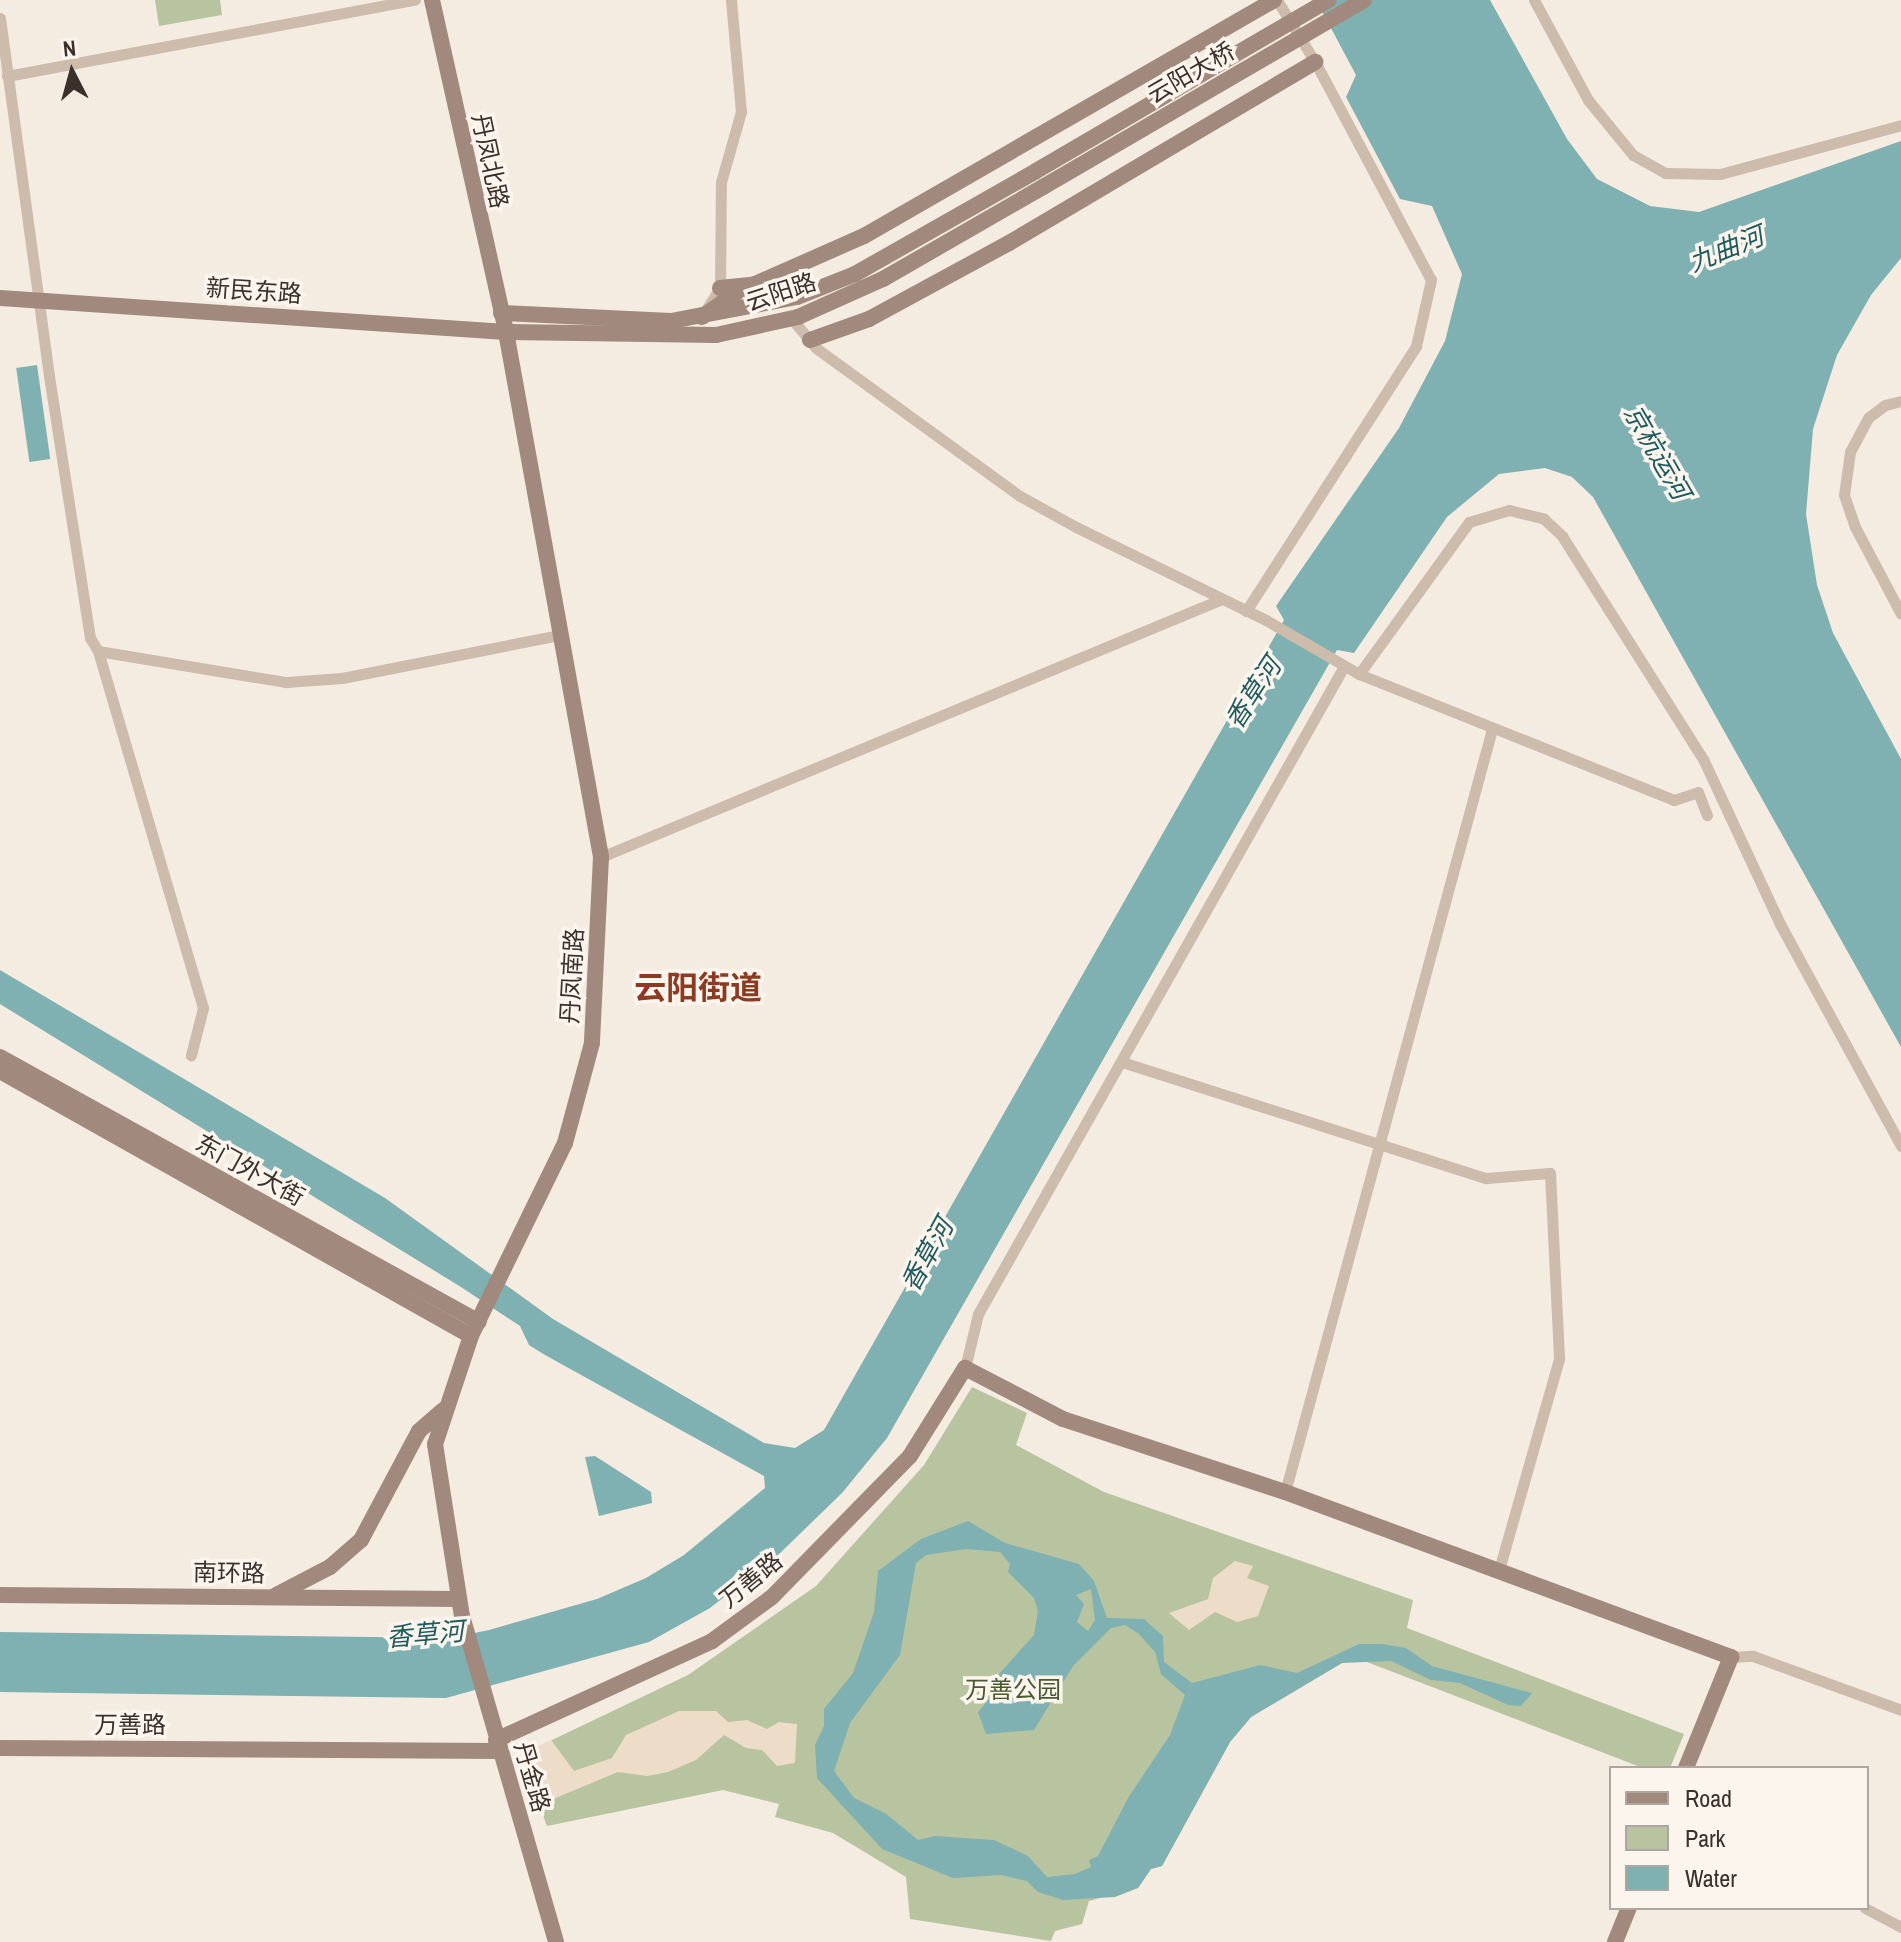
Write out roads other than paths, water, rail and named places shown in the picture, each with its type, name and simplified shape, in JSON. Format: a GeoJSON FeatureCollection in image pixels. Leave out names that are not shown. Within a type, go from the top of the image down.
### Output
{"type":"FeatureCollection","features":[{"type":"Feature","properties":{"kind":"street"},"geometry":{"type":"LineString","coordinates":[[7,76],[415,0]]}},
{"type":"Feature","properties":{"kind":"street","name":"丹凤北路"},"geometry":{"type":"LineString","coordinates":[[432,0],[506,332]]}},
{"type":"Feature","properties":{"kind":"street"},"geometry":{"type":"LineString","coordinates":[[702,317],[720,288],[721,182],[741,112],[731,0]]}},
{"type":"Feature","properties":{"kind":"street"},"geometry":{"type":"LineString","coordinates":[[702,317],[757,284],[864,236],[1275,0],[1315,62],[1431,280],[1428,311],[1416,346],[1246,611]]}},
{"type":"Feature","properties":{"kind":"street","name":"云阳大桥"},"geometry":{"type":"LineString","coordinates":[[1036,171],[1329,0]]}},
{"type":"Feature","properties":{"kind":"street","name":"云阳大桥"},"geometry":{"type":"LineString","coordinates":[[1043,187],[1364,0]]}},
{"type":"Feature","properties":{"kind":"street"},"geometry":{"type":"LineString","coordinates":[[1534,0],[1588,100],[1633,155],[1665,173],[1720,174],[1901,125]]}},
{"type":"Feature","properties":{"kind":"street"},"geometry":{"type":"LineString","coordinates":[[0,18],[90,638],[98,651],[203,1008],[191,1055]]}},
{"type":"Feature","properties":{"kind":"street"},"geometry":{"type":"LineString","coordinates":[[810,340],[869,319],[1009,243],[1315,62]]}},
{"type":"Feature","properties":{"kind":"street","name":"云阳路"},"geometry":{"type":"LineString","coordinates":[[501,313],[671,321],[702,317],[815,290],[855,274],[1036,171]]}},
{"type":"Feature","properties":{"kind":"street","name":"云阳路"},"geometry":{"type":"LineString","coordinates":[[506,332],[716,335],[791,318],[883,279],[1043,187]]}},
{"type":"Feature","properties":{"kind":"street"},"geometry":{"type":"LineString","coordinates":[[720,288],[757,284],[815,290]]}},
{"type":"Feature","properties":{"kind":"street","name":"新民东路"},"geometry":{"type":"LineString","coordinates":[[0,298],[506,332]]}},
{"type":"Feature","properties":{"kind":"street"},"geometry":{"type":"LineString","coordinates":[[791,318],[810,340],[1020,496],[1266,620],[1342,667],[1674,800],[1698,792],[1707,815]]}},
{"type":"Feature","properties":{"kind":"street","name":"丹凤南路"},"geometry":{"type":"LineString","coordinates":[[464,1624],[435,1444],[443,1410],[478,1321],[565,1143],[592,1043],[601,857],[506,332]]}},
{"type":"Feature","properties":{"kind":"street"},"geometry":{"type":"LineString","coordinates":[[1901,401],[1885,405],[1868,418],[1850,452],[1844,495],[1855,527],[1901,614]]}},
{"type":"Feature","properties":{"kind":"street"},"geometry":{"type":"LineString","coordinates":[[1359,674],[1469,522],[1509,510],[1544,519],[1562,536],[1704,761],[1780,924],[1901,1146]]}},
{"type":"Feature","properties":{"kind":"street"},"geometry":{"type":"LineString","coordinates":[[601,857],[1222,599]]}},
{"type":"Feature","properties":{"kind":"street"},"geometry":{"type":"LineString","coordinates":[[98,651],[286,682],[342,678],[560,635]]}},
{"type":"Feature","properties":{"kind":"street"},"geometry":{"type":"LineString","coordinates":[[1342,667],[978,1314],[965,1368],[1063,1419],[1285,1492],[1731,1657],[1753,1656],[1901,1710]]}},
{"type":"Feature","properties":{"kind":"street"},"geometry":{"type":"LineString","coordinates":[[1285,1492],[1382,1145],[1492,729]]}},
{"type":"Feature","properties":{"kind":"street","name":"东门外大街"},"geometry":{"type":"LineString","coordinates":[[0,1057],[478,1321]]}},
{"type":"Feature","properties":{"kind":"street"},"geometry":{"type":"LineString","coordinates":[[1122,1062],[1486,1178],[1550,1173],[1559,1359],[1499,1569]]}},
{"type":"Feature","properties":{"kind":"street","name":"东门外大街"},"geometry":{"type":"LineString","coordinates":[[0,1071],[478,1321]]}},
{"type":"Feature","properties":{"kind":"street","name":"万善路"},"geometry":{"type":"LineString","coordinates":[[0,1748],[498,1745],[712,1641],[772,1597],[902,1466],[965,1368]]}},
{"type":"Feature","properties":{"kind":"street"},"geometry":{"type":"LineString","coordinates":[[272,1597],[330,1567],[361,1540],[419,1431],[443,1410]]}},
{"type":"Feature","properties":{"kind":"street","name":"南环路"},"geometry":{"type":"LineString","coordinates":[[0,1595],[458,1599]]}},
{"type":"Feature","properties":{"kind":"street","name":"丹金路"},"geometry":{"type":"LineString","coordinates":[[464,1624],[556,1942]]}},
{"type":"Feature","properties":{"kind":"street"},"geometry":{"type":"LineString","coordinates":[[1687,1766],[1731,1657]]}},
{"type":"Feature","properties":{"kind":"street"},"geometry":{"type":"LineString","coordinates":[[1615,1942],[1628,1910]]}},
{"type":"Feature","properties":{"kind":"street"},"geometry":{"type":"LineString","coordinates":[[1869,1910],[1901,1927]]}},
{"type":"Feature","properties":{"kind":"water"},"geometry":{"type":"Polygon","coordinates":[[[1316,0],[1490,0],[1567,139],[1597,179],[1650,206],[1699,212],[1901,141],[1901,258],[1871,295],[1837,355],[1813,429],[1806,514],[1817,585],[1833,633],[1901,759],[1901,1047],[1593,497],[1572,477],[1545,468],[1499,474],[1447,517],[1354,653],[1337,650],[887,1438],[842,1493],[777,1556],[710,1608],[649,1642],[446,1698],[0,1692],[0,1632],[450,1638],[489,1630],[597,1599],[646,1578],[684,1555],[765,1488],[764,1476],[545,1355],[529,1345],[520,1326],[461,1287],[0,1004],[0,970],[385,1198],[553,1319],[764,1443],[795,1448],[824,1430],[1284,620],[1276,606],[1399,428],[1445,341],[1462,274],[1432,206],[1400,199],[1346,97],[1356,75],[1316,0]]]}},
{"type":"Feature","properties":{"kind":"water"},"geometry":{"type":"Polygon","coordinates":[[[37,365],[50,459],[29,462],[16,368],[37,365]]]}},
{"type":"Feature","properties":{"kind":"water"},"geometry":{"type":"Polygon","coordinates":[[[595,1456],[651,1492],[652,1503],[599,1516],[585,1457],[595,1456]]]}},
{"type":"Feature","properties":{"kind":"water"},"geometry":{"type":"Polygon","coordinates":[[[968,1521],[1005,1543],[1079,1564],[1094,1581],[1107,1618],[1144,1619],[1163,1636],[1164,1662],[1192,1683],[1260,1665],[1297,1673],[1359,1644],[1382,1644],[1406,1648],[1432,1666],[1532,1693],[1521,1706],[1508,1705],[1460,1683],[1431,1680],[1391,1661],[1342,1663],[1251,1717],[1230,1742],[1162,1866],[1151,1869],[1138,1888],[1115,1897],[1063,1900],[1038,1892],[1027,1881],[1001,1875],[953,1878],[882,1849],[817,1778],[815,1745],[824,1726],[824,1709],[853,1673],[874,1612],[878,1571],[921,1539],[968,1521]],[[966,1549],[926,1555],[916,1563],[900,1655],[850,1723],[834,1771],[854,1798],[885,1813],[918,1840],[935,1836],[994,1840],[1028,1856],[1047,1877],[1075,1874],[1091,1867],[1089,1860],[1098,1856],[1128,1798],[1170,1735],[1185,1695],[1161,1674],[1155,1652],[1139,1634],[1125,1625],[1111,1628],[1073,1666],[1034,1730],[986,1734],[978,1712],[990,1698],[990,1684],[1034,1635],[1038,1611],[1034,1598],[1008,1572],[1010,1564],[1000,1552],[966,1549]],[[1091,1589],[1076,1595],[1084,1604],[1077,1622],[1088,1631],[1095,1620],[1091,1589]]]}},
{"type":"Feature","properties":{"kind":"district","name":"云阳街道"},"geometry":{"type":"Point","coordinates":[698,988]}},
{"type":"Feature","properties":{"kind":"water label","name":"九曲河"},"geometry":{"type":"Point","coordinates":[1726,249]}},
{"type":"Feature","properties":{"kind":"water label","name":"京杭运河"},"geometry":{"type":"Point","coordinates":[1657,452]}},
{"type":"Feature","properties":{"kind":"water label","name":"香草河"},"geometry":{"type":"Point","coordinates":[1253,693]}},
{"type":"Feature","properties":{"kind":"water label","name":"香草河"},"geometry":{"type":"Point","coordinates":[927,1255]}},
{"type":"Feature","properties":{"kind":"water label","name":"香草河"},"geometry":{"type":"Point","coordinates":[425,1634]}},
{"type":"Feature","properties":{"kind":"park label","name":"万善公园"},"geometry":{"type":"Point","coordinates":[1013,1690]}}]}
